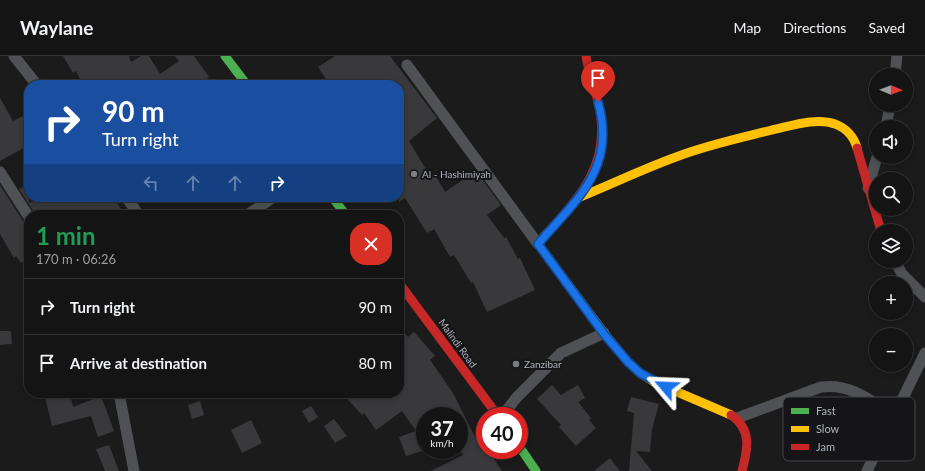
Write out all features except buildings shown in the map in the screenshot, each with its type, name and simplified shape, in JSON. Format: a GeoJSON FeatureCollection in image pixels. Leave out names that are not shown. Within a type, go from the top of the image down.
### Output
{"type":"FeatureCollection","features":[{"type":"Feature","properties":{"kind":"main road"},"geometry":{"type":"LineString","coordinates":[[225,56],[243,80]]}},
{"type":"Feature","properties":{"kind":"main road"},"geometry":{"type":"LineString","coordinates":[[586,56],[588,73],[604,131],[600,160],[580,197],[538,244],[604,334],[628,362],[640,373],[654,382],[737,418],[744,425],[748,436],[748,447],[742,471]]}},
{"type":"Feature","properties":{"kind":"main road"},"geometry":{"type":"LineString","coordinates":[[580,197],[676,156],[718,143],[798,124],[822,122],[835,124],[847,131],[855,142],[879,224]]}},
{"type":"Feature","properties":{"kind":"main road"},"geometry":{"type":"LineString","coordinates":[[336,202],[342,210]]}},
{"type":"Feature","properties":{"kind":"main road","name":"Malindi Road"},"geometry":{"type":"LineString","coordinates":[[404,290],[491,407]]}},
{"type":"Feature","properties":{"kind":"main road"},"geometry":{"type":"LineString","coordinates":[[528,459],[536,471]]}},
{"type":"Feature","properties":{"kind":"street"},"geometry":{"type":"LineString","coordinates":[[14,56],[33,80]]}},
{"type":"Feature","properties":{"kind":"street"},"geometry":{"type":"LineString","coordinates":[[896,68],[897,56]]}},
{"type":"Feature","properties":{"kind":"street"},"geometry":{"type":"LineString","coordinates":[[407,65],[538,244]]}},
{"type":"Feature","properties":{"kind":"street"},"geometry":{"type":"LineString","coordinates":[[868,188],[875,164]]}},
{"type":"Feature","properties":{"kind":"street"},"geometry":{"type":"LineString","coordinates":[[0,172],[24,210]]}},
{"type":"Feature","properties":{"kind":"street"},"geometry":{"type":"LineString","coordinates":[[254,210],[266,202]]}},
{"type":"Feature","properties":{"kind":"street"},"geometry":{"type":"LineString","coordinates":[[899,268],[902,274],[925,297]]}},
{"type":"Feature","properties":{"kind":"street"},"geometry":{"type":"LineString","coordinates":[[509,407],[517,397],[561,353],[604,334]]}},
{"type":"Feature","properties":{"kind":"street"},"geometry":{"type":"LineString","coordinates":[[902,397],[925,353]]}},
{"type":"Feature","properties":{"kind":"street"},"geometry":{"type":"LineString","coordinates":[[795,397],[832,385],[860,393],[866,397]]}},
{"type":"Feature","properties":{"kind":"street"},"geometry":{"type":"LineString","coordinates":[[120,398],[134,471]]}},
{"type":"Feature","properties":{"kind":"street"},"geometry":{"type":"LineString","coordinates":[[737,418],[783,401]]}},
{"type":"Feature","properties":{"kind":"street"},"geometry":{"type":"LineString","coordinates":[[867,471],[872,461]]}},
{"type":"Feature","properties":{"kind":"traffic: fast"},"geometry":{"type":"LineString","coordinates":[[225,56],[243,80]]}},
{"type":"Feature","properties":{"kind":"traffic: fast"},"geometry":{"type":"LineString","coordinates":[[336,202],[342,210]]}},
{"type":"Feature","properties":{"kind":"traffic: fast"},"geometry":{"type":"LineString","coordinates":[[528,459],[536,471]]}},
{"type":"Feature","properties":{"kind":"traffic: slow"},"geometry":{"type":"LineString","coordinates":[[580,197],[652,166],[700,149],[804,123],[820,121],[835,124],[849,133],[857,148]]}},
{"type":"Feature","properties":{"kind":"traffic: slow"},"geometry":{"type":"LineString","coordinates":[[548,232],[538,244],[604,333],[628,362],[640,373],[654,382],[731,415]]}},
{"type":"Feature","properties":{"kind":"traffic: jam"},"geometry":{"type":"LineString","coordinates":[[548,232],[571,206],[590,178],[596,164],[600,148],[602,131],[600,112],[586,56]]}},
{"type":"Feature","properties":{"kind":"traffic: jam"},"geometry":{"type":"LineString","coordinates":[[857,148],[879,224]]}},
{"type":"Feature","properties":{"kind":"traffic: jam"},"geometry":{"type":"LineString","coordinates":[[404,290],[491,407]]}},
{"type":"Feature","properties":{"kind":"traffic: jam"},"geometry":{"type":"LineString","coordinates":[[731,415],[742,427],[747,440],[746,455],[742,471]]}},
{"type":"Feature","properties":{"kind":"place","name":"Al - Hashimiyah"},"geometry":{"type":"Point","coordinates":[414,174]}},
{"type":"Feature","properties":{"kind":"place","name":"Zanzibar"},"geometry":{"type":"Point","coordinates":[516,364]}},
{"type":"Feature","properties":{"kind":"route"},"geometry":{"type":"LineString","coordinates":[[598,102],[604,131],[600,160],[580,197],[538,244],[604,334],[628,362],[640,373],[654,382],[666,387]]}}]}
